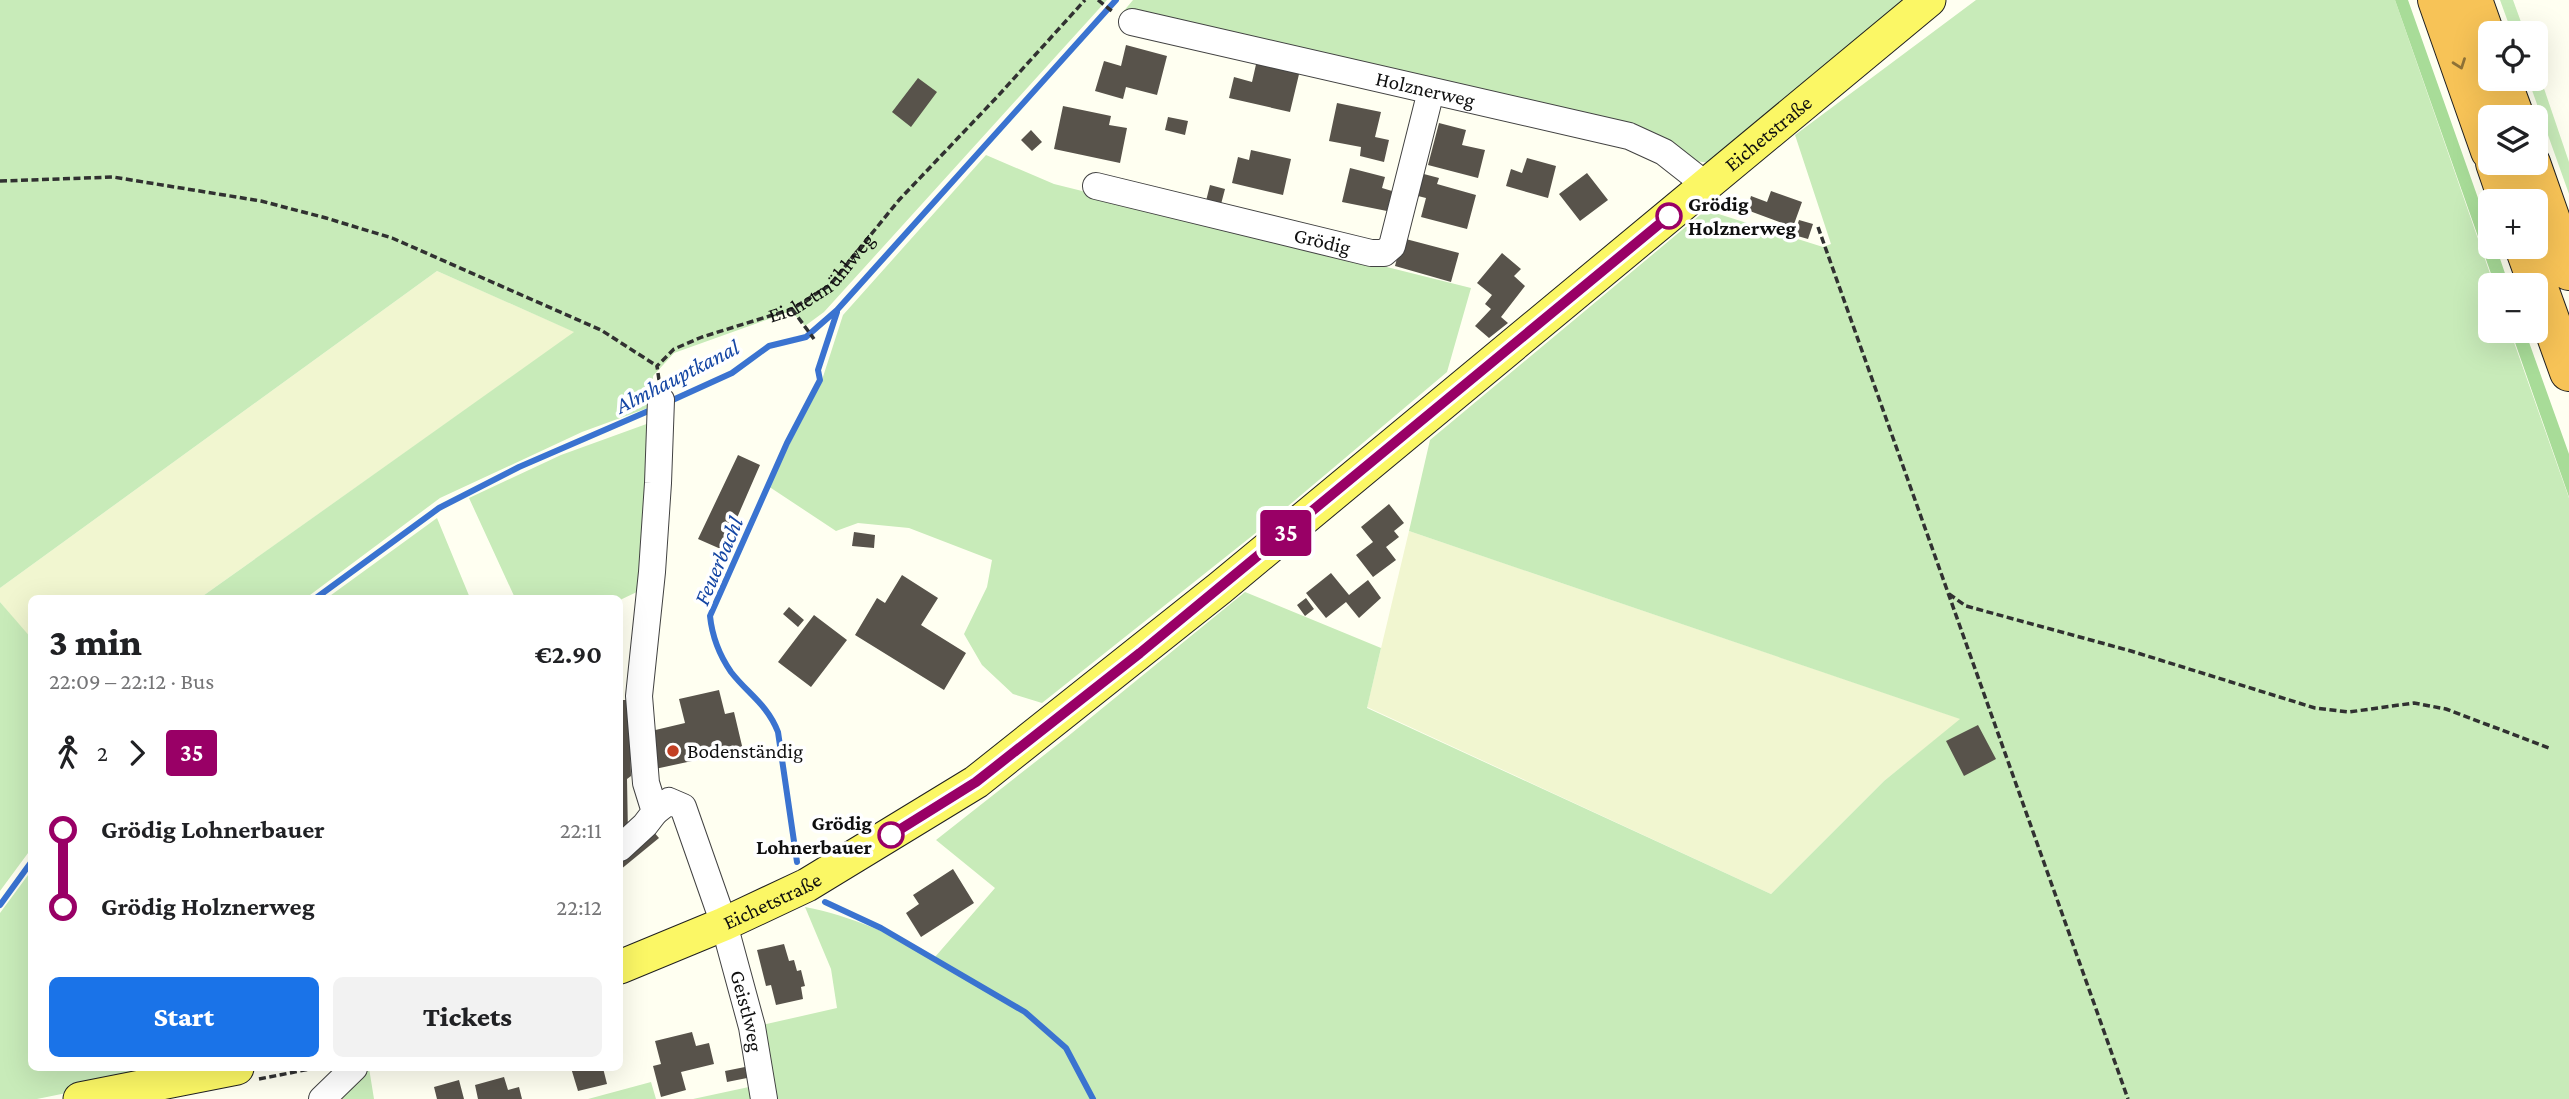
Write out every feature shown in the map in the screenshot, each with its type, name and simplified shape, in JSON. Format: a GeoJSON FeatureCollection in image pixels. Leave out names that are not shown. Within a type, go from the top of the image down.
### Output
{"type":"FeatureCollection","features":[{"type":"Feature","properties":{"kind":"highway"},"geometry":{"type":"LineString","coordinates":[[2437,0],[2478,116]]}},
{"type":"Feature","properties":{"kind":"highway"},"geometry":{"type":"LineString","coordinates":[[2473,0],[2480,21]]}},
{"type":"Feature","properties":{"kind":"highway"},"geometry":{"type":"LineString","coordinates":[[2535,175],[2569,271]]}},
{"type":"Feature","properties":{"kind":"highway"},"geometry":{"type":"LineString","coordinates":[[2528,259],[2569,372]]}},
{"type":"Feature","properties":{"kind":"main road","name":"Eichetstraße"},"geometry":{"type":"LineString","coordinates":[[623,966],[724,924],[807,885],[976,782],[1140,653],[1929,0]]}},
{"type":"Feature","properties":{"kind":"main road"},"geometry":{"type":"LineString","coordinates":[[80,1099],[222,1071]]}},
{"type":"Feature","properties":{"kind":"street","name":"Holznerweg"},"geometry":{"type":"LineString","coordinates":[[1132,22],[1629,136],[1664,152],[1706,185]]}},
{"type":"Feature","properties":{"kind":"street","name":"Grödig"},"geometry":{"type":"LineString","coordinates":[[1096,186],[1371,253],[1384,253],[1392,246],[1431,91]]}},
{"type":"Feature","properties":{"kind":"street"},"geometry":{"type":"LineString","coordinates":[[655,812],[646,783],[639,696],[653,559],[661,408]]}},
{"type":"Feature","properties":{"kind":"street"},"geometry":{"type":"LineString","coordinates":[[623,845],[669,801],[683,807],[724,924]]}},
{"type":"Feature","properties":{"kind":"street","name":"Geistlweg"},"geometry":{"type":"LineString","coordinates":[[724,924],[752,1027],[764,1099]]}},
{"type":"Feature","properties":{"kind":"street"},"geometry":{"type":"LineString","coordinates":[[322,1099],[351,1071]]}},
{"type":"Feature","properties":{"kind":"path","name":"Eichetmühlweg"},"geometry":{"type":"LineString","coordinates":[[657,366],[674,349],[702,337],[792,309],[830,285],[899,200],[1085,0]]}},
{"type":"Feature","properties":{"kind":"path"},"geometry":{"type":"LineString","coordinates":[[0,181],[113,177],[261,201],[392,238],[601,330],[657,366],[661,408]]}},
{"type":"Feature","properties":{"kind":"path"},"geometry":{"type":"LineString","coordinates":[[1818,227],[2129,1099]]}},
{"type":"Feature","properties":{"kind":"path"},"geometry":{"type":"LineString","coordinates":[[792,309],[814,339]]}},
{"type":"Feature","properties":{"kind":"path"},"geometry":{"type":"LineString","coordinates":[[1947,593],[1966,606],[2131,651],[2315,708],[2349,712],[2413,704],[2446,709],[2549,748]]}},
{"type":"Feature","properties":{"kind":"green space"},"geometry":{"type":"Polygon","coordinates":[[[0,0],[1107,0],[824,312],[805,326],[791,311],[674,353],[653,376],[653,406],[582,432],[440,498],[310,595],[204,595],[574,332],[437,271],[0,588],[0,0]]]}},
{"type":"Feature","properties":{"kind":"green space"},"geometry":{"type":"Polygon","coordinates":[[[1133,0],[1910,0],[1711,163],[1687,160],[1648,137],[1123,12],[1133,0]]]}},
{"type":"Feature","properties":{"kind":"green space"},"geometry":{"type":"Polygon","coordinates":[[[1976,0],[2395,0],[2478,239],[2478,259],[2485,259],[2490,273],[2478,273],[2478,343],[2514,343],[2569,498],[2569,1099],[693,1099],[767,1083],[758,1026],[837,1008],[831,969],[805,907],[872,927],[935,957],[995,888],[936,840],[1245,592],[1381,648],[1367,708],[1771,894],[1884,781],[1960,719],[1409,531],[1430,440],[1706,210],[1823,247],[1831,244],[1795,135],[1976,0]]]}},
{"type":"Feature","properties":{"kind":"green space"},"geometry":{"type":"Polygon","coordinates":[[[2395,0],[2408,0],[2478,198],[2478,237],[2395,0]]]}},
{"type":"Feature","properties":{"kind":"green space"},"geometry":{"type":"Polygon","coordinates":[[[2500,0],[2513,0],[2521,21],[2508,21],[2500,0]]]}},
{"type":"Feature","properties":{"kind":"green space"},"geometry":{"type":"Polygon","coordinates":[[[2532,91],[2545,91],[2569,162],[2569,194],[2548,135],[2548,105],[2537,105],[2532,91]]]}},
{"type":"Feature","properties":{"kind":"green space"},"geometry":{"type":"Polygon","coordinates":[[[986,155],[1054,184],[1471,288],[1447,372],[1262,528],[1042,703],[1013,694],[982,665],[964,634],[987,587],[992,560],[909,528],[858,523],[836,531],[768,486],[821,383],[843,315],[986,155]]]}},
{"type":"Feature","properties":{"kind":"green space"},"geometry":{"type":"Polygon","coordinates":[[[2486,259],[2500,259],[2505,273],[2491,273],[2486,259]]]}},
{"type":"Feature","properties":{"kind":"green space"},"geometry":{"type":"Polygon","coordinates":[[[437,271],[575,332],[204,595],[28,595],[28,635],[0,602],[0,588],[437,271]]]}},
{"type":"Feature","properties":{"kind":"green space"},"geometry":{"type":"Polygon","coordinates":[[[2515,343],[2529,343],[2569,454],[2569,497],[2515,343]]]}},
{"type":"Feature","properties":{"kind":"green space"},"geometry":{"type":"Polygon","coordinates":[[[652,422],[641,590],[623,599],[623,595],[514,595],[469,498],[561,455],[652,422]]]}},
{"type":"Feature","properties":{"kind":"green space"},"geometry":{"type":"Polygon","coordinates":[[[437,518],[469,595],[331,595],[437,518]]]}},
{"type":"Feature","properties":{"kind":"green space"},"geometry":{"type":"Polygon","coordinates":[[[1409,531],[1961,719],[1884,781],[1771,894],[1367,707],[1409,531]]]}},
{"type":"Feature","properties":{"kind":"green space"},"geometry":{"type":"Polygon","coordinates":[[[0,602],[28,634],[28,853],[0,891],[0,602]]]}},
{"type":"Feature","properties":{"kind":"green space"},"geometry":{"type":"Polygon","coordinates":[[[28,875],[28,1071],[174,1071],[37,1099],[0,1099],[0,913],[28,875]]]}},
{"type":"Feature","properties":{"kind":"green space"},"geometry":{"type":"Polygon","coordinates":[[[362,1071],[369,1071],[374,1099],[332,1099],[362,1071]]]}},
{"type":"Feature","properties":{"kind":"green space"},"geometry":{"type":"Polygon","coordinates":[[[651,1082],[656,1099],[588,1099],[651,1082]]]}},
{"type":"Feature","properties":{"kind":"building"},"geometry":{"type":"Polygon","coordinates":[[[1126,45],[1167,56],[1157,95],[1126,87],[1123,99],[1095,91],[1104,61],[1121,66],[1126,45]]]}},
{"type":"Feature","properties":{"kind":"building"},"geometry":{"type":"Polygon","coordinates":[[[1257,60],[1300,70],[1290,112],[1229,98],[1234,77],[1252,82],[1257,60]]]}},
{"type":"Feature","properties":{"kind":"building"},"geometry":{"type":"Polygon","coordinates":[[[918,78],[937,92],[911,127],[892,112],[918,78]]]}},
{"type":"Feature","properties":{"kind":"building"},"geometry":{"type":"Polygon","coordinates":[[[1337,103],[1381,112],[1375,137],[1389,140],[1384,162],[1360,156],[1361,147],[1329,141],[1337,103]]]}},
{"type":"Feature","properties":{"kind":"building"},"geometry":{"type":"Polygon","coordinates":[[[1063,106],[1111,116],[1109,125],[1127,128],[1120,163],[1054,149],[1063,106]]]}},
{"type":"Feature","properties":{"kind":"building"},"geometry":{"type":"Polygon","coordinates":[[[1168,117],[1188,121],[1185,135],[1165,130],[1168,117]]]}},
{"type":"Feature","properties":{"kind":"building"},"geometry":{"type":"Polygon","coordinates":[[[1439,123],[1466,130],[1462,145],[1485,150],[1478,178],[1428,165],[1439,123]]]}},
{"type":"Feature","properties":{"kind":"building"},"geometry":{"type":"Polygon","coordinates":[[[1031,130],[1042,142],[1032,151],[1021,140],[1031,130]]]}},
{"type":"Feature","properties":{"kind":"building"},"geometry":{"type":"Polygon","coordinates":[[[1251,150],[1291,159],[1283,195],[1232,183],[1238,157],[1249,160],[1251,150]]]}},
{"type":"Feature","properties":{"kind":"building"},"geometry":{"type":"Polygon","coordinates":[[[1527,158],[1556,166],[1548,198],[1506,186],[1511,169],[1522,173],[1527,158]]]}},
{"type":"Feature","properties":{"kind":"building"},"geometry":{"type":"Polygon","coordinates":[[[1350,168],[1385,177],[1382,188],[1392,191],[1387,211],[1342,202],[1350,168]]]}},
{"type":"Feature","properties":{"kind":"building"},"geometry":{"type":"Polygon","coordinates":[[[1420,173],[1439,178],[1437,184],[1476,195],[1467,229],[1421,217],[1426,198],[1414,195],[1420,173]]]}},
{"type":"Feature","properties":{"kind":"building"},"geometry":{"type":"Polygon","coordinates":[[[1587,173],[1608,200],[1580,221],[1559,194],[1587,173]]]}},
{"type":"Feature","properties":{"kind":"building"},"geometry":{"type":"Polygon","coordinates":[[[1210,185],[1225,189],[1220,208],[1205,205],[1210,185]]]}},
{"type":"Feature","properties":{"kind":"building"},"geometry":{"type":"Polygon","coordinates":[[[1771,191],[1802,202],[1793,227],[1747,210],[1751,196],[1767,202],[1771,191]]]}},
{"type":"Feature","properties":{"kind":"building"},"geometry":{"type":"Polygon","coordinates":[[[1799,220],[1813,224],[1808,239],[1794,235],[1799,220]]]}},
{"type":"Feature","properties":{"kind":"building"},"geometry":{"type":"Polygon","coordinates":[[[1402,238],[1459,253],[1451,282],[1395,266],[1402,238]]]}},
{"type":"Feature","properties":{"kind":"building"},"geometry":{"type":"Polygon","coordinates":[[[1502,253],[1521,269],[1514,276],[1525,286],[1501,317],[1508,323],[1489,338],[1475,326],[1491,309],[1485,304],[1492,295],[1477,283],[1502,253]]]}},
{"type":"Feature","properties":{"kind":"building"},"geometry":{"type":"Polygon","coordinates":[[[738,455],[760,465],[723,550],[698,539],[738,455]]]}},
{"type":"Feature","properties":{"kind":"building"},"geometry":{"type":"Polygon","coordinates":[[[1389,504],[1404,523],[1394,531],[1399,537],[1386,547],[1396,560],[1373,577],[1356,555],[1373,542],[1361,527],[1389,504]]]}},
{"type":"Feature","properties":{"kind":"building"},"geometry":{"type":"Polygon","coordinates":[[[854,532],[875,535],[874,548],[852,546],[854,532]]]}},
{"type":"Feature","properties":{"kind":"building"},"geometry":{"type":"Polygon","coordinates":[[[1331,573],[1349,595],[1368,580],[1381,598],[1359,618],[1346,602],[1326,618],[1306,593],[1331,573]]]}},
{"type":"Feature","properties":{"kind":"building"},"geometry":{"type":"Polygon","coordinates":[[[902,575],[938,598],[921,625],[966,653],[944,690],[855,635],[877,598],[885,603],[902,575]]]}},
{"type":"Feature","properties":{"kind":"building"},"geometry":{"type":"Polygon","coordinates":[[[1306,598],[1314,609],[1305,616],[1297,605],[1306,598]]]}},
{"type":"Feature","properties":{"kind":"building"},"geometry":{"type":"Polygon","coordinates":[[[789,607],[804,620],[798,627],[783,614],[789,607]]]}},
{"type":"Feature","properties":{"kind":"building"},"geometry":{"type":"Polygon","coordinates":[[[814,615],[847,640],[811,687],[778,662],[814,615]]]}},
{"type":"Feature","properties":{"kind":"building"},"geometry":{"type":"Polygon","coordinates":[[[719,690],[725,714],[734,712],[743,750],[655,769],[647,732],[685,723],[679,699],[719,690]]]}},
{"type":"Feature","properties":{"kind":"building"},"geometry":{"type":"Polygon","coordinates":[[[623,700],[629,700],[631,776],[627,779],[628,835],[623,835],[623,700]]]}},
{"type":"Feature","properties":{"kind":"building"},"geometry":{"type":"Polygon","coordinates":[[[1978,725],[1996,759],[1964,776],[1946,741],[1978,725]]]}},
{"type":"Feature","properties":{"kind":"building"},"geometry":{"type":"Polygon","coordinates":[[[652,830],[659,838],[623,868],[623,854],[652,830]]]}},
{"type":"Feature","properties":{"kind":"building"},"geometry":{"type":"Polygon","coordinates":[[[953,869],[974,903],[921,937],[906,913],[919,904],[913,895],[953,869]]]}},
{"type":"Feature","properties":{"kind":"building"},"geometry":{"type":"Polygon","coordinates":[[[784,944],[789,961],[794,960],[797,971],[801,970],[805,986],[801,987],[803,999],[776,1005],[771,985],[766,986],[757,950],[784,944]]]}},
{"type":"Feature","properties":{"kind":"building"},"geometry":{"type":"Polygon","coordinates":[[[692,1032],[696,1046],[709,1043],[714,1064],[681,1072],[686,1090],[661,1097],[653,1066],[661,1064],[655,1041],[692,1032]]]}},
{"type":"Feature","properties":{"kind":"building"},"geometry":{"type":"Polygon","coordinates":[[[745,1067],[747,1078],[727,1082],[725,1071],[745,1067]]]}},
{"type":"Feature","properties":{"kind":"building"},"geometry":{"type":"Polygon","coordinates":[[[572,1071],[604,1071],[607,1084],[578,1091],[572,1071]]]}},
{"type":"Feature","properties":{"kind":"building"},"geometry":{"type":"Polygon","coordinates":[[[504,1077],[508,1090],[519,1087],[522,1099],[478,1099],[475,1085],[504,1077]]]}},
{"type":"Feature","properties":{"kind":"building"},"geometry":{"type":"Polygon","coordinates":[[[459,1080],[464,1099],[437,1099],[434,1087],[459,1080]]]}},
{"type":"Feature","properties":{"kind":"waterway","name":"Almhauptkanal"},"geometry":{"type":"LineString","coordinates":[[666,403],[732,373],[769,346],[806,337],[837,310],[1116,0]]}},
{"type":"Feature","properties":{"kind":"waterway","name":"Feuerbachl"},"geometry":{"type":"LineString","coordinates":[[797,862],[778,732],[763,707],[727,666],[715,638],[710,616],[787,443],[820,380],[818,370],[837,312]]}},
{"type":"Feature","properties":{"kind":"waterway","name":"Almhauptkanal"},"geometry":{"type":"LineString","coordinates":[[320,595],[439,508],[519,467],[653,409]]}},
{"type":"Feature","properties":{"kind":"waterway","name":"Almhauptkanal"},"geometry":{"type":"LineString","coordinates":[[0,905],[28,866]]}},
{"type":"Feature","properties":{"kind":"waterway","name":"Feuerbachl"},"geometry":{"type":"LineString","coordinates":[[825,902],[881,928],[1025,1012],[1066,1048],[1093,1099]]}},
{"type":"Feature","properties":{"kind":"bus line","name":"35"},"geometry":{"type":"LineString","coordinates":[[891,835],[976,782],[1140,653],[1669,216]]}},
{"type":"Feature","properties":{"kind":"place","name":"Grödig Holznerweg"},"geometry":{"type":"Point","coordinates":[1669,216]}},
{"type":"Feature","properties":{"kind":"place","name":"Bodenständig"},"geometry":{"type":"Point","coordinates":[673,751]}},
{"type":"Feature","properties":{"kind":"place","name":"Grödig Lohnerbauer"},"geometry":{"type":"Point","coordinates":[891,835]}}]}
